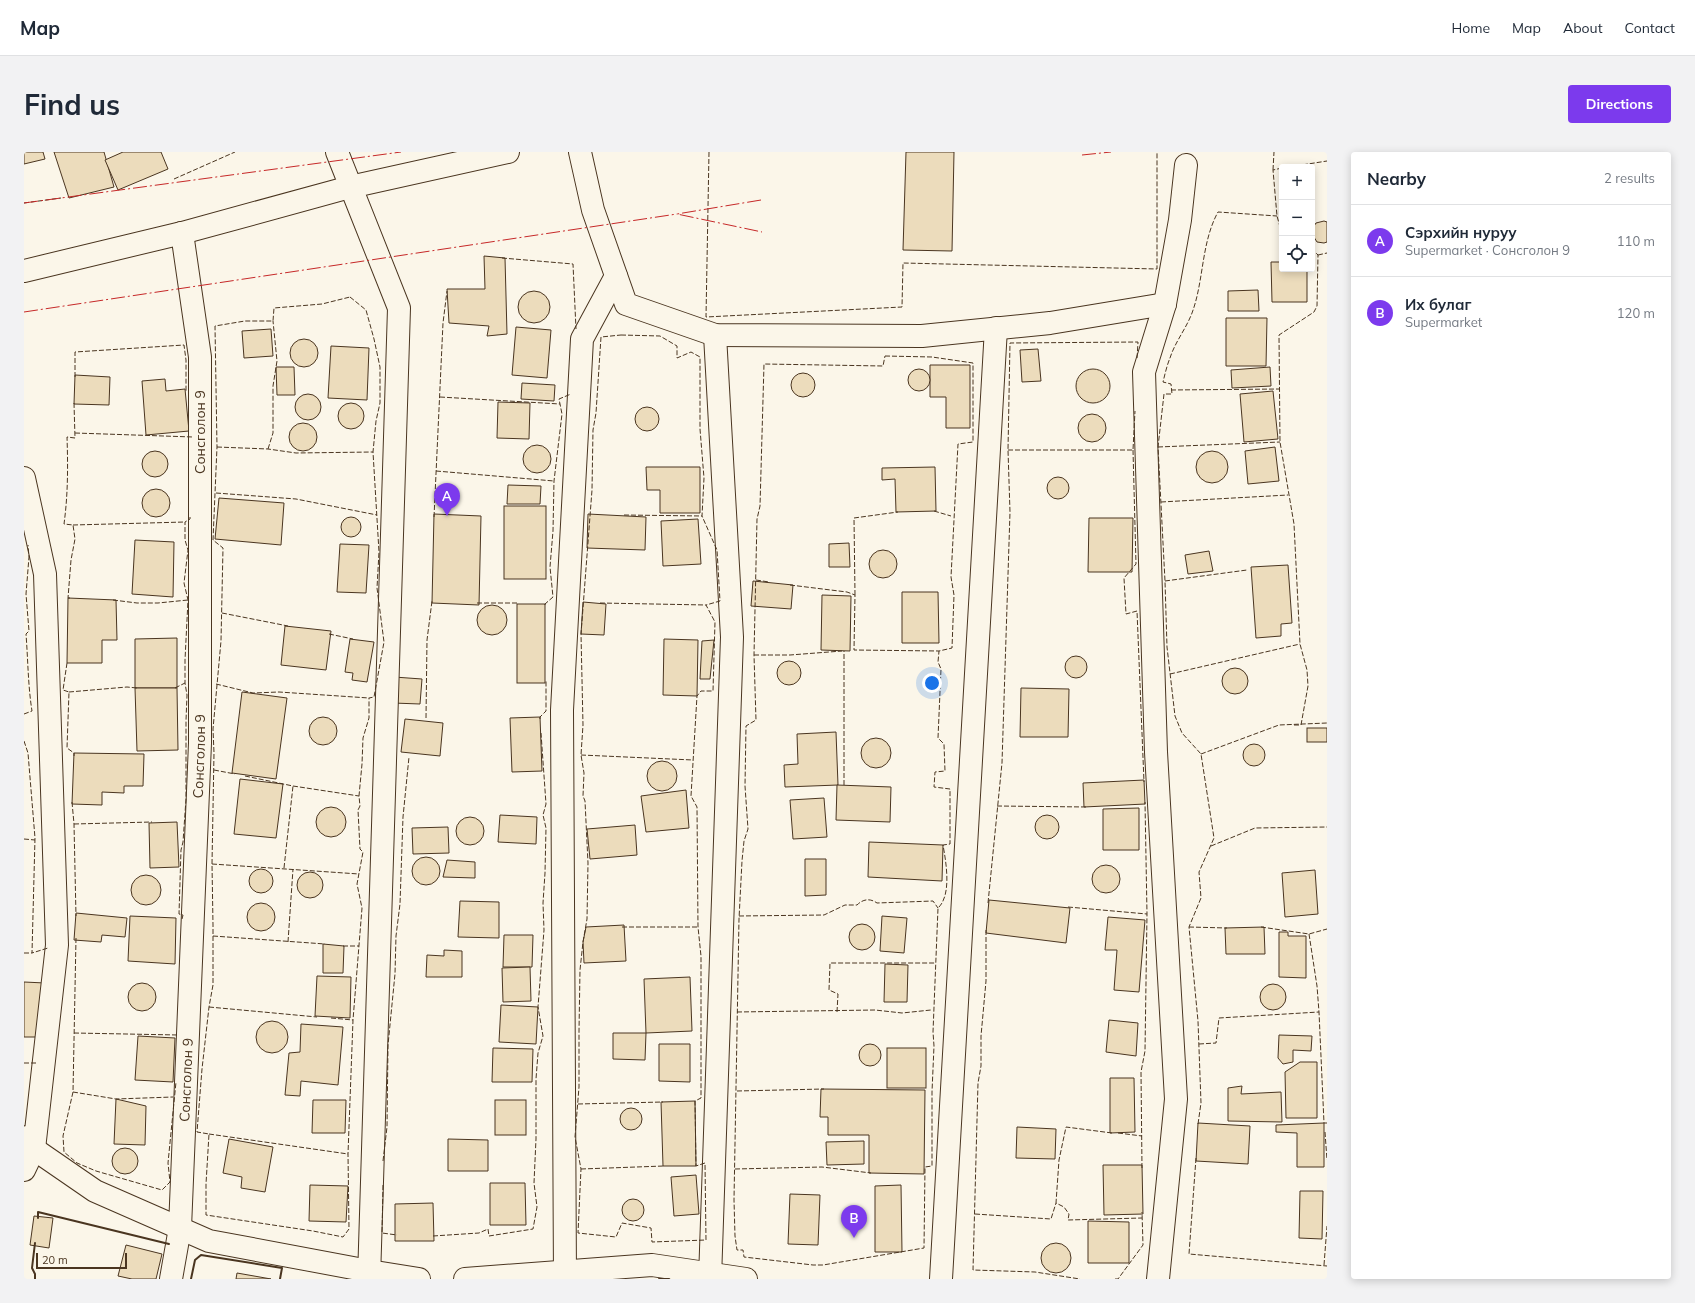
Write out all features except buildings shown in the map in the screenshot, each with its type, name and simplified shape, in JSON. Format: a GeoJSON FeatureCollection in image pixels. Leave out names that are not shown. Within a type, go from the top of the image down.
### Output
{"type":"FeatureCollection","features":[{"type":"Feature","properties":{"kind":"street"},"geometry":{"type":"LineString","coordinates":[[337,152],[399,308],[369,1275]]}},
{"type":"Feature","properties":{"kind":"street"},"geometry":{"type":"LineString","coordinates":[[24,271],[182,233],[350,187],[508,152]]}},
{"type":"Feature","properties":{"kind":"street"},"geometry":{"type":"LineString","coordinates":[[580,152],[593,210],[626,304],[715,335],[922,336],[1050,323],[1165,304]]}},
{"type":"Feature","properties":{"kind":"street"},"geometry":{"type":"LineString","coordinates":[[1158,1279],[1176,1099],[1156,752],[1144,372],[1165,304],[1180,220],[1186,164]]}},
{"type":"Feature","properties":{"kind":"street","name":"Сонсголон 9"},"geometry":{"type":"LineString","coordinates":[[171,1279],[180,1228],[200,743],[200,357],[182,233]]}},
{"type":"Feature","properties":{"kind":"street"},"geometry":{"type":"LineString","coordinates":[[566,1275],[562,710],[582,339],[616,276]]}},
{"type":"Feature","properties":{"kind":"street"},"geometry":{"type":"LineString","coordinates":[[941,1279],[996,328]]}},
{"type":"Feature","properties":{"kind":"street"},"geometry":{"type":"LineString","coordinates":[[710,1276],[732,637],[715,335]]}},
{"type":"Feature","properties":{"kind":"street"},"geometry":{"type":"LineString","coordinates":[[24,478],[45,574],[57,945],[24,1170]]}},
{"type":"Feature","properties":{"kind":"street"},"geometry":{"type":"LineString","coordinates":[[29,1141],[95,1191],[210,1241],[369,1275],[419,1279]]}},
{"type":"Feature","properties":{"kind":"street"},"geometry":{"type":"LineString","coordinates":[[465,1279],[566,1275],[652,1265],[710,1276],[746,1279]]}},
{"type":"Feature","properties":{"kind":"fence"},"geometry":{"type":"LineString","coordinates":[[174,179],[235,152]]}},
{"type":"Feature","properties":{"kind":"fence"},"geometry":{"type":"LineString","coordinates":[[709,152],[706,317],[902,307],[903,263],[1157,269],[1157,152]]}},
{"type":"Feature","properties":{"kind":"fence"},"geometry":{"type":"LineString","coordinates":[[1273,170],[1274,152]]}},
{"type":"Feature","properties":{"kind":"fence"},"geometry":{"type":"LineString","coordinates":[[1308,164],[1327,161]]}},
{"type":"Feature","properties":{"kind":"fence"},"geometry":{"type":"LineString","coordinates":[[1279,169],[1273,170],[1279,223]]}},
{"type":"Feature","properties":{"kind":"fence"},"geometry":{"type":"LineString","coordinates":[[24,203],[61,198]]}},
{"type":"Feature","properties":{"kind":"fence"},"geometry":{"type":"LineString","coordinates":[[1198,1124],[1201,1103],[1198,1021],[1189,927],[1201,898],[1199,872],[1214,838],[1201,754],[1182,733],[1175,716],[1167,647],[1158,447],[1164,394],[1172,394],[1171,384],[1163,382],[1172,352],[1187,325],[1196,301],[1208,236],[1218,212],[1277,216]]}},
{"type":"Feature","properties":{"kind":"fence"},"geometry":{"type":"LineString","coordinates":[[1294,725],[1301,725],[1308,686],[1307,670],[1300,644],[1294,524],[1280,442],[1279,335],[1314,312],[1317,306],[1318,255],[1315,252]]}},
{"type":"Feature","properties":{"kind":"fence"},"geometry":{"type":"LineString","coordinates":[[1318,255],[1327,253]]}},
{"type":"Feature","properties":{"kind":"fence"},"geometry":{"type":"LineString","coordinates":[[502,258],[573,264],[576,329]]}},
{"type":"Feature","properties":{"kind":"fence"},"geometry":{"type":"LineString","coordinates":[[434,517],[443,323],[447,291]]}},
{"type":"Feature","properties":{"kind":"fence"},"geometry":{"type":"LineString","coordinates":[[350,297],[366,310],[380,367],[380,403],[376,421],[373,452],[379,552],[377,588],[384,642],[374,697],[369,698],[369,718],[363,738],[359,796],[360,806],[358,810],[360,849],[363,852],[357,884],[362,908],[353,1020],[348,1154],[349,1229],[343,1237],[206,1215],[209,1134],[197,1132],[202,1069],[213,985],[213,729],[221,641],[223,548],[213,540],[217,447],[215,326],[245,321],[273,321],[274,308],[322,304],[350,297]]}},
{"type":"Feature","properties":{"kind":"fence"},"geometry":{"type":"LineString","coordinates":[[268,449],[273,433],[273,386],[277,361],[273,321]]}},
{"type":"Feature","properties":{"kind":"fence"},"geometry":{"type":"LineString","coordinates":[[621,335],[660,336],[677,346],[677,358],[691,352],[700,357],[700,429],[704,478],[702,516],[717,550],[720,601],[706,605],[715,622],[713,691],[701,691],[697,696],[691,796],[697,807],[698,927],[701,956],[701,1098],[695,1101],[696,1166],[705,1163],[706,1240],[652,1242],[651,1228],[622,1223],[616,1237],[578,1233],[581,1169],[575,1137],[579,1087],[580,970],[587,919],[588,863],[585,801],[583,796],[584,773],[581,755],[583,725],[581,634],[592,490],[593,430],[596,413],[601,337],[621,335]]}},
{"type":"Feature","properties":{"kind":"fence"},"geometry":{"type":"LineString","coordinates":[[988,903],[1002,763],[1010,512],[1008,450],[1010,343],[1138,342],[1137,359]]}},
{"type":"Feature","properties":{"kind":"fence"},"geometry":{"type":"LineString","coordinates":[[75,377],[75,352],[184,345],[186,360],[186,391]]}},
{"type":"Feature","properties":{"kind":"fence"},"geometry":{"type":"LineString","coordinates":[[885,356],[932,357],[973,363],[973,442],[958,444],[951,577],[954,595],[952,648],[939,651],[938,662],[941,669],[938,738],[944,744],[945,771],[935,772],[934,787],[950,789],[950,844],[943,845],[947,887],[945,895],[938,908],[933,1032],[932,1166],[925,1167],[924,1248],[823,1265],[744,1257],[743,1250],[737,1250],[734,1200],[739,919],[742,861],[744,841],[748,829],[745,786],[746,726],[756,720],[754,655],[757,519],[760,506],[764,364],[883,366],[885,356]]}},
{"type":"Feature","properties":{"kind":"fence"},"geometry":{"type":"LineString","coordinates":[[1171,390],[1280,389]]}},
{"type":"Feature","properties":{"kind":"fence"},"geometry":{"type":"LineString","coordinates":[[545,605],[553,597],[550,567],[553,531],[554,481],[562,414],[559,399],[571,394]]}},
{"type":"Feature","properties":{"kind":"fence"},"geometry":{"type":"LineString","coordinates":[[440,397],[560,404]]}},
{"type":"Feature","properties":{"kind":"fence"},"geometry":{"type":"LineString","coordinates":[[70,598],[68,598],[71,560],[75,539],[73,525],[64,524],[68,459],[67,437],[75,438],[74,403]]}},
{"type":"Feature","properties":{"kind":"fence"},"geometry":{"type":"LineString","coordinates":[[1008,450],[1133,450],[1135,411]]}},
{"type":"Feature","properties":{"kind":"fence"},"geometry":{"type":"LineString","coordinates":[[75,433],[193,437]]}},
{"type":"Feature","properties":{"kind":"fence"},"geometry":{"type":"LineString","coordinates":[[1158,447],[1280,442]]}},
{"type":"Feature","properties":{"kind":"fence"},"geometry":{"type":"LineString","coordinates":[[217,447],[268,449],[296,453],[373,452]]}},
{"type":"Feature","properties":{"kind":"fence"},"geometry":{"type":"LineString","coordinates":[[1133,450],[1136,564],[1124,578],[1126,614],[1137,611],[1144,782]]}},
{"type":"Feature","properties":{"kind":"fence"},"geometry":{"type":"LineString","coordinates":[[436,471],[554,481]]}},
{"type":"Feature","properties":{"kind":"fence"},"geometry":{"type":"LineString","coordinates":[[216,493],[296,499],[377,515]]}},
{"type":"Feature","properties":{"kind":"fence"},"geometry":{"type":"LineString","coordinates":[[1161,502],[1288,495]]}},
{"type":"Feature","properties":{"kind":"fence"},"geometry":{"type":"LineString","coordinates":[[934,511],[951,516]]}},
{"type":"Feature","properties":{"kind":"fence"},"geometry":{"type":"LineString","coordinates":[[855,595],[854,518],[898,512]]}},
{"type":"Feature","properties":{"kind":"fence"},"geometry":{"type":"LineString","coordinates":[[624,515],[702,516]]}},
{"type":"Feature","properties":{"kind":"fence"},"geometry":{"type":"LineString","coordinates":[[182,919],[183,915],[179,914],[181,850],[183,842],[186,799],[187,695],[185,683],[185,660],[188,600],[184,583],[188,550],[185,540],[185,522],[190,519],[190,517]]}},
{"type":"Feature","properties":{"kind":"fence"},"geometry":{"type":"LineString","coordinates":[[73,525],[185,522]]}},
{"type":"Feature","properties":{"kind":"fence"},"geometry":{"type":"LineString","coordinates":[[24,714],[32,711],[26,634],[29,631],[26,594],[29,557],[28,545]]}},
{"type":"Feature","properties":{"kind":"fence"},"geometry":{"type":"LineString","coordinates":[[1165,581],[1247,570]]}},
{"type":"Feature","properties":{"kind":"fence"},"geometry":{"type":"LineString","coordinates":[[756,580],[769,582]]}},
{"type":"Feature","properties":{"kind":"fence"},"geometry":{"type":"LineString","coordinates":[[790,585],[847,592],[855,595],[854,650],[939,651]]}},
{"type":"Feature","properties":{"kind":"fence"},"geometry":{"type":"LineString","coordinates":[[113,600],[137,603],[158,603],[188,600]]}},
{"type":"Feature","properties":{"kind":"fence"},"geometry":{"type":"LineString","coordinates":[[426,718],[427,640],[432,601]]}},
{"type":"Feature","properties":{"kind":"fence"},"geometry":{"type":"LineString","coordinates":[[477,603],[519,603]]}},
{"type":"Feature","properties":{"kind":"fence"},"geometry":{"type":"LineString","coordinates":[[600,603],[706,605]]}},
{"type":"Feature","properties":{"kind":"fence"},"geometry":{"type":"LineString","coordinates":[[222,613],[288,626]]}},
{"type":"Feature","properties":{"kind":"fence"},"geometry":{"type":"LineString","coordinates":[[329,634],[353,639]]}},
{"type":"Feature","properties":{"kind":"fence"},"geometry":{"type":"LineString","coordinates":[[1170,674],[1300,644]]}},
{"type":"Feature","properties":{"kind":"fence"},"geometry":{"type":"LineString","coordinates":[[754,655],[790,655],[842,651]]}},
{"type":"Feature","properties":{"kind":"fence"},"geometry":{"type":"LineString","coordinates":[[844,651],[844,785]]}},
{"type":"Feature","properties":{"kind":"fence"},"geometry":{"type":"LineString","coordinates":[[67,663],[63,690],[69,692],[67,748],[74,753],[74,756]]}},
{"type":"Feature","properties":{"kind":"fence"},"geometry":{"type":"LineString","coordinates":[[540,719],[546,711],[546,681]]}},
{"type":"Feature","properties":{"kind":"fence"},"geometry":{"type":"LineString","coordinates":[[175,688],[185,683]]}},
{"type":"Feature","properties":{"kind":"fence"},"geometry":{"type":"LineString","coordinates":[[216,684],[253,693],[279,692],[369,698]]}},
{"type":"Feature","properties":{"kind":"fence"},"geometry":{"type":"LineString","coordinates":[[69,692],[127,687],[137,688]]}},
{"type":"Feature","properties":{"kind":"fence"},"geometry":{"type":"LineString","coordinates":[[1201,754],[1279,725],[1327,723]]}},
{"type":"Feature","properties":{"kind":"fence"},"geometry":{"type":"LineString","coordinates":[[433,1236],[479,1233],[488,1229],[489,1236],[533,1229],[537,1207],[534,1183],[536,1079],[538,1053],[543,1036],[538,1007],[544,930],[543,903],[546,828],[543,815],[546,804],[541,733]]}},
{"type":"Feature","properties":{"kind":"fence"},"geometry":{"type":"LineString","coordinates":[[24,741],[28,753],[35,838],[32,953],[48,948]]}},
{"type":"Feature","properties":{"kind":"fence"},"geometry":{"type":"LineString","coordinates":[[581,755],[693,760]]}},
{"type":"Feature","properties":{"kind":"fence"},"geometry":{"type":"LineString","coordinates":[[383,1161],[387,1127],[388,1045],[395,974],[396,936],[400,904],[403,817],[409,757]]}},
{"type":"Feature","properties":{"kind":"fence"},"geometry":{"type":"LineString","coordinates":[[214,770],[235,774]]}},
{"type":"Feature","properties":{"kind":"fence"},"geometry":{"type":"LineString","coordinates":[[245,776],[293,786],[359,796]]}},
{"type":"Feature","properties":{"kind":"fence"},"geometry":{"type":"LineString","coordinates":[[284,868],[293,786]]}},
{"type":"Feature","properties":{"kind":"fence"},"geometry":{"type":"LineString","coordinates":[[72,802],[74,824],[76,916]]}},
{"type":"Feature","properties":{"kind":"fence"},"geometry":{"type":"LineString","coordinates":[[1142,1168],[1141,1072],[1145,1051],[1147,914],[1145,802]]}},
{"type":"Feature","properties":{"kind":"fence"},"geometry":{"type":"LineString","coordinates":[[997,806],[1087,807]]}},
{"type":"Feature","properties":{"kind":"fence"},"geometry":{"type":"LineString","coordinates":[[74,824],[152,822]]}},
{"type":"Feature","properties":{"kind":"fence"},"geometry":{"type":"LineString","coordinates":[[1211,846],[1255,828],[1327,827]]}},
{"type":"Feature","properties":{"kind":"fence"},"geometry":{"type":"LineString","coordinates":[[24,839],[35,840]]}},
{"type":"Feature","properties":{"kind":"fence"},"geometry":{"type":"LineString","coordinates":[[212,864],[359,874]]}},
{"type":"Feature","properties":{"kind":"fence"},"geometry":{"type":"LineString","coordinates":[[288,942],[293,869]]}},
{"type":"Feature","properties":{"kind":"fence"},"geometry":{"type":"LineString","coordinates":[[739,916],[824,915],[845,905],[857,905],[862,901],[867,900],[872,900],[877,903],[933,901],[938,908]]}},
{"type":"Feature","properties":{"kind":"fence"},"geometry":{"type":"LineString","coordinates":[[1068,907],[1147,914]]}},
{"type":"Feature","properties":{"kind":"fence"},"geometry":{"type":"LineString","coordinates":[[622,927],[698,927]]}},
{"type":"Feature","properties":{"kind":"fence"},"geometry":{"type":"LineString","coordinates":[[1189,927],[1227,928]]}},
{"type":"Feature","properties":{"kind":"fence"},"geometry":{"type":"LineString","coordinates":[[1261,927],[1309,934],[1327,929]]}},
{"type":"Feature","properties":{"kind":"fence"},"geometry":{"type":"LineString","coordinates":[[986,930],[986,981],[981,1036],[981,1066],[978,1083],[973,1270],[1035,1272],[1080,1279]]}},
{"type":"Feature","properties":{"kind":"fence"},"geometry":{"type":"LineString","coordinates":[[1309,934],[1317,986],[1324,1123],[1327,1123]]}},
{"type":"Feature","properties":{"kind":"fence"},"geometry":{"type":"LineString","coordinates":[[213,936],[325,944]]}},
{"type":"Feature","properties":{"kind":"fence"},"geometry":{"type":"LineString","coordinates":[[76,938],[73,1092],[63,1136],[64,1152],[77,1163],[96,1171],[162,1190],[170,1182],[168,1163],[176,1082]]}},
{"type":"Feature","properties":{"kind":"fence"},"geometry":{"type":"LineString","coordinates":[[343,946],[359,946]]}},
{"type":"Feature","properties":{"kind":"fence"},"geometry":{"type":"LineString","coordinates":[[24,953],[32,953]]}},
{"type":"Feature","properties":{"kind":"fence"},"geometry":{"type":"LineString","coordinates":[[837,1012],[838,994],[829,990],[830,963],[936,963]]}},
{"type":"Feature","properties":{"kind":"fence"},"geometry":{"type":"LineString","coordinates":[[209,1007],[317,1017]]}},
{"type":"Feature","properties":{"kind":"fence"},"geometry":{"type":"LineString","coordinates":[[737,1012],[875,1010],[902,1013],[931,1010]]}},
{"type":"Feature","properties":{"kind":"fence"},"geometry":{"type":"LineString","coordinates":[[1199,1044],[1216,1043],[1219,1018],[1319,1012]]}},
{"type":"Feature","properties":{"kind":"fence"},"geometry":{"type":"LineString","coordinates":[[331,1018],[353,1020]]}},
{"type":"Feature","properties":{"kind":"fence"},"geometry":{"type":"LineString","coordinates":[[74,1033],[178,1035]]}},
{"type":"Feature","properties":{"kind":"fence"},"geometry":{"type":"LineString","coordinates":[[24,1063],[36,1063]]}},
{"type":"Feature","properties":{"kind":"fence"},"geometry":{"type":"LineString","coordinates":[[737,1091],[824,1089]]}},
{"type":"Feature","properties":{"kind":"fence"},"geometry":{"type":"LineString","coordinates":[[73,1092],[116,1099],[173,1097]]}},
{"type":"Feature","properties":{"kind":"fence"},"geometry":{"type":"LineString","coordinates":[[578,1104],[663,1102]]}},
{"type":"Feature","properties":{"kind":"fence"},"geometry":{"type":"LineString","coordinates":[[1112,1133],[1066,1127],[1059,1160],[1056,1203],[1064,1207],[1069,1214],[1068,1220],[1142,1218]]}},
{"type":"Feature","properties":{"kind":"fence"},"geometry":{"type":"LineString","coordinates":[[1325,1132],[1327,1160]]}},
{"type":"Feature","properties":{"kind":"fence"},"geometry":{"type":"LineString","coordinates":[[1118,1133],[1142,1136]]}},
{"type":"Feature","properties":{"kind":"fence"},"geometry":{"type":"LineString","coordinates":[[209,1134],[348,1154]]}},
{"type":"Feature","properties":{"kind":"fence"},"geometry":{"type":"LineString","coordinates":[[1196,1158],[1189,1254],[1327,1266]]}},
{"type":"Feature","properties":{"kind":"fence"},"geometry":{"type":"LineString","coordinates":[[581,1169],[664,1166]]}},
{"type":"Feature","properties":{"kind":"fence"},"geometry":{"type":"LineString","coordinates":[[735,1169],[822,1167],[871,1173]]}},
{"type":"Feature","properties":{"kind":"fence"},"geometry":{"type":"LineString","coordinates":[[383,1185],[382,1233],[397,1235]]}},
{"type":"Feature","properties":{"kind":"fence"},"geometry":{"type":"LineString","coordinates":[[975,1214],[1051,1219],[1056,1203]]}},
{"type":"Feature","properties":{"kind":"fence"},"geometry":{"type":"LineString","coordinates":[[1115,1279],[1118,1279],[1143,1245],[1142,1212]]}},
{"type":"Feature","properties":{"kind":"fence"},"geometry":{"type":"LineString","coordinates":[[1324,1265],[1327,1226]]}},
{"type":"Feature","properties":{"kind":"wall"},"geometry":{"type":"LineString","coordinates":[[38,1218],[38,1212],[169,1244]]}},
{"type":"Feature","properties":{"kind":"wall"},"geometry":{"type":"LineString","coordinates":[[35,1243],[32,1268],[35,1274],[35,1279]]}},
{"type":"Feature","properties":{"kind":"wall"},"geometry":{"type":"LineString","coordinates":[[191,1279],[195,1260],[201,1255],[282,1268],[280,1279]]}},
{"type":"Feature","properties":{"kind":"wall"},"geometry":{"type":"LineString","coordinates":[[659,1279],[669,1279]]}},
{"type":"Feature","properties":{"kind":"power"},"geometry":{"type":"LineString","coordinates":[[24,203],[401,152]]}},
{"type":"Feature","properties":{"kind":"power"},"geometry":{"type":"LineString","coordinates":[[1082,155],[1111,152]]}},
{"type":"Feature","properties":{"kind":"power"},"geometry":{"type":"LineString","coordinates":[[761,200],[677,214],[762,232]]}},
{"type":"Feature","properties":{"kind":"power"},"geometry":{"type":"LineString","coordinates":[[24,312],[677,214]]}},
{"type":"Feature","properties":{"kind":"place","name":"Сэрхийн нуруу"},"geometry":{"type":"Point","coordinates":[447,516]}},
{"type":"Feature","properties":{"kind":"place","name":"Их булаг"},"geometry":{"type":"Point","coordinates":[854,1238]}}]}
